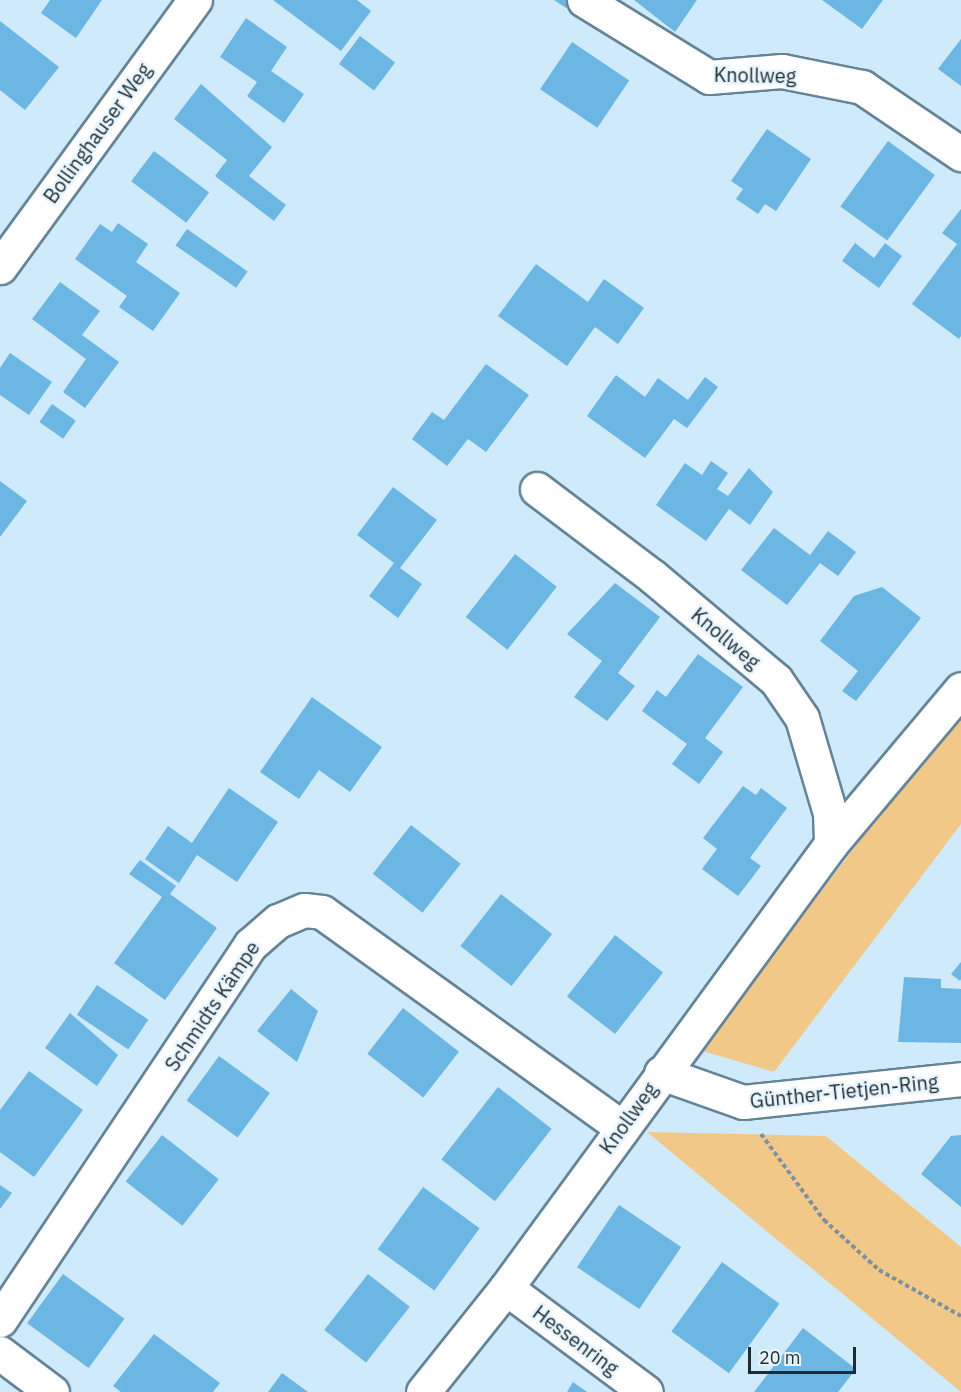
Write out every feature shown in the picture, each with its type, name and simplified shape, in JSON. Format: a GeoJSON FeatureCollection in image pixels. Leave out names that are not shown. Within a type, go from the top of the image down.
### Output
{"type":"FeatureCollection","features":[{"type":"Feature","properties":{"kind":"street","name":"Bollinghauser Weg"},"geometry":{"type":"LineString","coordinates":[[0,267],[195,0]]}},
{"type":"Feature","properties":{"kind":"street","name":"Knollweg"},"geometry":{"type":"LineString","coordinates":[[584,0],[709,77],[782,71],[862,87],[961,154]]}},
{"type":"Feature","properties":{"kind":"street","name":"Knollweg"},"geometry":{"type":"LineString","coordinates":[[537,489],[652,576],[776,681],[801,718],[830,813],[831,844]]}},
{"type":"Feature","properties":{"kind":"street","name":"Knollweg"},"geometry":{"type":"LineString","coordinates":[[423,1392],[507,1288],[621,1127],[831,844],[961,689]]}},
{"type":"Feature","properties":{"kind":"street","name":"Schmidts Kämpe"},"geometry":{"type":"LineString","coordinates":[[0,1320],[250,945],[278,921],[304,910],[331,917],[621,1127]]}},
{"type":"Feature","properties":{"kind":"street","name":"Günther-Tietjen-Ring"},"geometry":{"type":"LineString","coordinates":[[661,1073],[743,1102],[961,1079]]}},
{"type":"Feature","properties":{"kind":"street","name":"Hessenring"},"geometry":{"type":"LineString","coordinates":[[507,1288],[646,1392]]}},
{"type":"Feature","properties":{"kind":"street"},"geometry":{"type":"LineString","coordinates":[[0,1353],[52,1392]]}},
{"type":"Feature","properties":{"kind":"path"},"geometry":{"type":"LineString","coordinates":[[743,1102],[773,1156],[824,1220],[879,1270],[961,1316]]}},
{"type":"Feature","properties":{"kind":"shaded area"},"geometry":{"type":"Polygon","coordinates":[[[961,709],[961,824],[774,1072],[699,1050],[961,709]]]}},
{"type":"Feature","properties":{"kind":"shaded area"},"geometry":{"type":"Polygon","coordinates":[[[647,1132],[826,1136],[961,1247],[961,1392],[647,1132]]]}},
{"type":"Feature","properties":{"kind":"building"},"geometry":{"type":"Polygon","coordinates":[[[50,0],[102,0],[76,38],[41,13],[50,0]]]}},
{"type":"Feature","properties":{"kind":"building"},"geometry":{"type":"Polygon","coordinates":[[[273,0],[357,0],[371,11],[341,51],[273,0]]]}},
{"type":"Feature","properties":{"kind":"building"},"geometry":{"type":"Polygon","coordinates":[[[554,0],[572,0],[566,8],[554,0]]]}},
{"type":"Feature","properties":{"kind":"building"},"geometry":{"type":"Polygon","coordinates":[[[634,0],[697,0],[675,32],[634,0]]]}},
{"type":"Feature","properties":{"kind":"building"},"geometry":{"type":"Polygon","coordinates":[[[822,0],[883,0],[862,29],[822,0]]]}},
{"type":"Feature","properties":{"kind":"building"},"geometry":{"type":"Polygon","coordinates":[[[246,18],[287,47],[271,71],[304,94],[284,123],[247,96],[257,82],[220,57],[246,18]]]}},
{"type":"Feature","properties":{"kind":"building"},"geometry":{"type":"Polygon","coordinates":[[[0,21],[59,67],[25,110],[0,90],[0,21]]]}},
{"type":"Feature","properties":{"kind":"building"},"geometry":{"type":"Polygon","coordinates":[[[360,36],[395,62],[374,90],[339,64],[360,36]]]}},
{"type":"Feature","properties":{"kind":"building"},"geometry":{"type":"Polygon","coordinates":[[[961,39],[961,86],[938,69],[961,39]]]}},
{"type":"Feature","properties":{"kind":"building"},"geometry":{"type":"Polygon","coordinates":[[[572,42],[629,81],[597,128],[540,89],[572,42]]]}},
{"type":"Feature","properties":{"kind":"building"},"geometry":{"type":"Polygon","coordinates":[[[201,84],[272,147],[249,176],[286,205],[274,221],[215,176],[227,160],[174,119],[201,84]]]}},
{"type":"Feature","properties":{"kind":"building"},"geometry":{"type":"Polygon","coordinates":[[[767,129],[811,159],[776,211],[765,204],[758,214],[736,199],[743,189],[731,181],[767,129]]]}},
{"type":"Feature","properties":{"kind":"building"},"geometry":{"type":"Polygon","coordinates":[[[888,141],[935,175],[887,241],[840,207],[888,141]]]}},
{"type":"Feature","properties":{"kind":"building"},"geometry":{"type":"Polygon","coordinates":[[[154,151],[209,193],[186,223],[131,181],[154,151]]]}},
{"type":"Feature","properties":{"kind":"building"},"geometry":{"type":"Polygon","coordinates":[[[961,209],[961,336],[959,339],[912,304],[957,244],[942,233],[961,209]]]}},
{"type":"Feature","properties":{"kind":"building"},"geometry":{"type":"Polygon","coordinates":[[[118,223],[148,244],[136,262],[180,293],[153,331],[119,307],[127,296],[75,259],[100,224],[112,232],[118,223]]]}},
{"type":"Feature","properties":{"kind":"building"},"geometry":{"type":"Polygon","coordinates":[[[187,229],[248,271],[236,288],[176,245],[187,229]]]}},
{"type":"Feature","properties":{"kind":"building"},"geometry":{"type":"Polygon","coordinates":[[[855,243],[874,258],[885,243],[902,256],[879,288],[842,261],[855,243]]]}},
{"type":"Feature","properties":{"kind":"building"},"geometry":{"type":"Polygon","coordinates":[[[536,264],[588,302],[604,279],[644,308],[618,344],[595,327],[567,366],[498,316],[536,264]]]}},
{"type":"Feature","properties":{"kind":"building"},"geometry":{"type":"Polygon","coordinates":[[[60,282],[100,311],[82,335],[119,362],[85,408],[63,392],[86,359],[32,319],[60,282]]]}},
{"type":"Feature","properties":{"kind":"building"},"geometry":{"type":"Polygon","coordinates":[[[10,353],[52,382],[29,415],[0,395],[0,368],[10,353]]]}},
{"type":"Feature","properties":{"kind":"building"},"geometry":{"type":"Polygon","coordinates":[[[486,364],[529,395],[486,452],[468,439],[447,466],[412,439],[432,412],[444,420],[486,364]]]}},
{"type":"Feature","properties":{"kind":"building"},"geometry":{"type":"Polygon","coordinates":[[[616,375],[645,397],[658,378],[688,400],[705,377],[718,387],[687,428],[674,419],[645,458],[587,416],[616,375]]]}},
{"type":"Feature","properties":{"kind":"building"},"geometry":{"type":"Polygon","coordinates":[[[52,404],[76,421],[63,439],[39,422],[52,404]]]}},
{"type":"Feature","properties":{"kind":"building"},"geometry":{"type":"Polygon","coordinates":[[[711,461],[728,473],[717,489],[728,496],[749,468],[773,492],[750,525],[729,509],[706,541],[656,505],[685,463],[702,475],[711,461]]]}},
{"type":"Feature","properties":{"kind":"building"},"geometry":{"type":"Polygon","coordinates":[[[0,481],[27,501],[0,537],[0,481]]]}},
{"type":"Feature","properties":{"kind":"building"},"geometry":{"type":"Polygon","coordinates":[[[393,487],[437,520],[400,568],[422,584],[398,618],[369,596],[394,563],[357,535],[393,487]]]}},
{"type":"Feature","properties":{"kind":"building"},"geometry":{"type":"Polygon","coordinates":[[[774,528],[810,555],[828,531],[856,552],[838,576],[820,563],[787,605],[741,570],[774,528]]]}},
{"type":"Feature","properties":{"kind":"building"},"geometry":{"type":"Polygon","coordinates":[[[515,554],[557,587],[508,650],[466,617],[515,554]]]}},
{"type":"Feature","properties":{"kind":"building"},"geometry":{"type":"Polygon","coordinates":[[[615,583],[660,617],[618,673],[635,686],[607,721],[574,697],[602,661],[567,634],[615,583]]]}},
{"type":"Feature","properties":{"kind":"building"},"geometry":{"type":"Polygon","coordinates":[[[882,587],[921,618],[856,701],[842,691],[858,671],[820,641],[854,596],[882,587]]]}},
{"type":"Feature","properties":{"kind":"building"},"geometry":{"type":"Polygon","coordinates":[[[698,654],[743,687],[705,738],[723,752],[699,784],[672,764],[687,744],[642,711],[657,690],[666,697],[698,654]]]}},
{"type":"Feature","properties":{"kind":"building"},"geometry":{"type":"Polygon","coordinates":[[[312,697],[382,747],[350,792],[319,770],[299,799],[260,772],[312,697]]]}},
{"type":"Feature","properties":{"kind":"building"},"geometry":{"type":"Polygon","coordinates":[[[743,786],[756,795],[761,788],[787,808],[750,858],[761,866],[738,896],[702,869],[717,849],[703,838],[743,786]]]}},
{"type":"Feature","properties":{"kind":"building"},"geometry":{"type":"Polygon","coordinates":[[[229,788],[278,822],[237,882],[197,855],[179,883],[145,859],[168,826],[192,843],[229,788]]]}},
{"type":"Feature","properties":{"kind":"building"},"geometry":{"type":"Polygon","coordinates":[[[411,825],[461,864],[422,913],[373,874],[411,825]]]}},
{"type":"Feature","properties":{"kind":"building"},"geometry":{"type":"Polygon","coordinates":[[[140,860],[176,886],[170,894],[217,928],[165,1000],[114,963],[162,897],[129,874],[140,860]]]}},
{"type":"Feature","properties":{"kind":"building"},"geometry":{"type":"Polygon","coordinates":[[[501,894],[552,934],[512,986],[460,946],[501,894]]]}},
{"type":"Feature","properties":{"kind":"building"},"geometry":{"type":"Polygon","coordinates":[[[615,935],[663,973],[615,1034],[567,996],[615,935]]]}},
{"type":"Feature","properties":{"kind":"building"},"geometry":{"type":"Polygon","coordinates":[[[961,962],[961,979],[960,981],[951,974],[961,962]]]}},
{"type":"Feature","properties":{"kind":"building"},"geometry":{"type":"Polygon","coordinates":[[[904,977],[941,979],[941,988],[961,989],[961,1043],[898,1042],[904,977]]]}},
{"type":"Feature","properties":{"kind":"building"},"geometry":{"type":"Polygon","coordinates":[[[97,985],[148,1020],[128,1050],[77,1015],[97,985]]]}},
{"type":"Feature","properties":{"kind":"building"},"geometry":{"type":"Polygon","coordinates":[[[291,989],[318,1011],[297,1062],[257,1031],[291,989]]]}},
{"type":"Feature","properties":{"kind":"building"},"geometry":{"type":"Polygon","coordinates":[[[403,1008],[459,1052],[423,1097],[367,1054],[403,1008]]]}},
{"type":"Feature","properties":{"kind":"building"},"geometry":{"type":"Polygon","coordinates":[[[70,1013],[118,1055],[97,1086],[45,1048],[70,1013]]]}},
{"type":"Feature","properties":{"kind":"building"},"geometry":{"type":"Polygon","coordinates":[[[219,1056],[270,1093],[238,1138],[187,1100],[219,1056]]]}},
{"type":"Feature","properties":{"kind":"building"},"geometry":{"type":"Polygon","coordinates":[[[29,1071],[83,1110],[34,1177],[0,1152],[0,1110],[29,1071]]]}},
{"type":"Feature","properties":{"kind":"building"},"geometry":{"type":"Polygon","coordinates":[[[498,1087],[552,1129],[495,1201],[441,1159],[498,1087]]]}},
{"type":"Feature","properties":{"kind":"building"},"geometry":{"type":"Polygon","coordinates":[[[162,1135],[219,1179],[182,1226],[126,1181],[162,1135]]]}},
{"type":"Feature","properties":{"kind":"building"},"geometry":{"type":"Polygon","coordinates":[[[961,1135],[961,1207],[921,1174],[951,1136],[961,1135]]]}},
{"type":"Feature","properties":{"kind":"building"},"geometry":{"type":"Polygon","coordinates":[[[0,1185],[12,1193],[0,1209],[0,1185]]]}},
{"type":"Feature","properties":{"kind":"building"},"geometry":{"type":"Polygon","coordinates":[[[423,1187],[480,1228],[434,1290],[378,1249],[423,1187]]]}},
{"type":"Feature","properties":{"kind":"building"},"geometry":{"type":"Polygon","coordinates":[[[619,1205],[681,1247],[639,1309],[577,1267],[619,1205]]]}},
{"type":"Feature","properties":{"kind":"building"},"geometry":{"type":"Polygon","coordinates":[[[722,1262],[779,1304],[729,1373],[671,1332],[722,1262]]]}},
{"type":"Feature","properties":{"kind":"building"},"geometry":{"type":"Polygon","coordinates":[[[63,1274],[124,1319],[89,1368],[27,1323],[63,1274]]]}},
{"type":"Feature","properties":{"kind":"building"},"geometry":{"type":"Polygon","coordinates":[[[368,1274],[410,1307],[366,1363],[324,1330],[368,1274]]]}},
{"type":"Feature","properties":{"kind":"building"},"geometry":{"type":"Polygon","coordinates":[[[803,1328],[856,1369],[838,1392],[754,1392],[803,1328]]]}},
{"type":"Feature","properties":{"kind":"building"},"geometry":{"type":"Polygon","coordinates":[[[154,1334],[220,1383],[213,1392],[121,1392],[113,1386],[154,1334]]]}},
{"type":"Feature","properties":{"kind":"building"},"geometry":{"type":"Polygon","coordinates":[[[282,1373],[308,1392],[268,1392],[282,1373]]]}},
{"type":"Feature","properties":{"kind":"building"},"geometry":{"type":"Polygon","coordinates":[[[573,1382],[587,1392],[567,1392],[573,1382]]]}}]}
